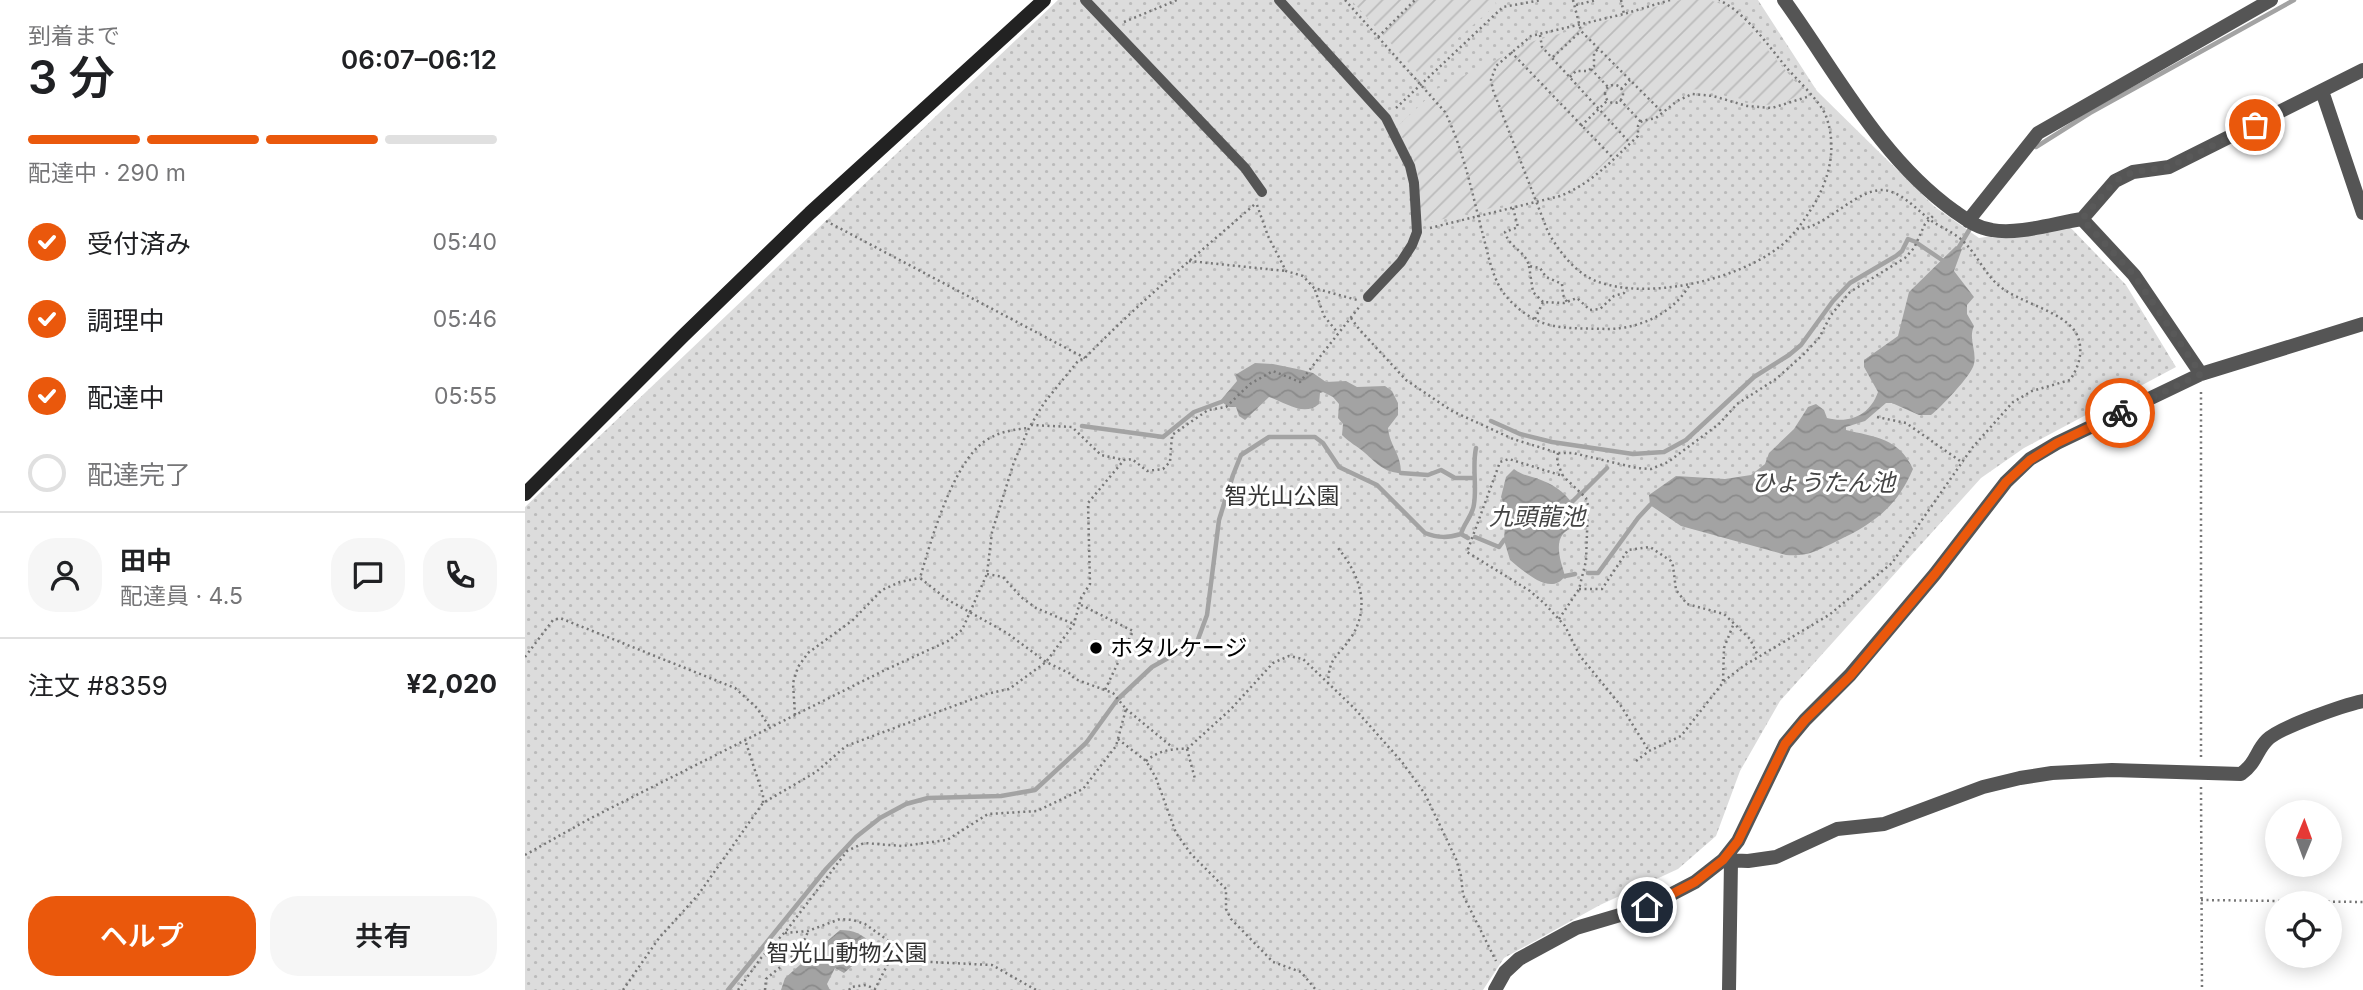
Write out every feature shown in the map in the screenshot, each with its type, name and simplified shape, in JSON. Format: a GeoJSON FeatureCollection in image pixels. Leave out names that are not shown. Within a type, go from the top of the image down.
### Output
{"type":"FeatureCollection","features":[{"type":"Feature","properties":{"kind":"street"},"geometry":{"type":"LineString","coordinates":[[525,494],[681,337],[810,213],[1044,0]]}},
{"type":"Feature","properties":{"kind":"street"},"geometry":{"type":"LineString","coordinates":[[1784,0],[1855,105],[1902,164],[1943,203],[1972,224],[2005,232],[2082,219],[2115,181],[2133,172],[2169,167],[2363,70]]}},
{"type":"Feature","properties":{"kind":"street"},"geometry":{"type":"LineString","coordinates":[[1972,224],[2038,132],[2271,0]]}},
{"type":"Feature","properties":{"kind":"street"},"geometry":{"type":"LineString","coordinates":[[2322,91],[2363,213]]}},
{"type":"Feature","properties":{"kind":"street"},"geometry":{"type":"LineString","coordinates":[[2082,219],[2134,275],[2201,374]]}},
{"type":"Feature","properties":{"kind":"street"},"geometry":{"type":"LineString","coordinates":[[1495,990],[1505,972],[1519,959],[1576,928],[1647,907],[1695,882],[1727,860],[1785,744],[1805,720],[1850,676],[1935,574],[2006,482],[2030,460],[2057,443],[2201,374],[2363,324]]}},
{"type":"Feature","properties":{"kind":"street"},"geometry":{"type":"LineString","coordinates":[[1727,860],[1776,857],[1837,829],[1884,824],[1983,787],[2020,778],[2052,773],[2112,770],[2201,775],[2241,774],[2252,765],[2267,740],[2342,705],[2363,701]]}},
{"type":"Feature","properties":{"kind":"street"},"geometry":{"type":"LineString","coordinates":[[1727,860],[1729,990]]}},
{"type":"Feature","properties":{"kind":"lane"},"geometry":{"type":"LineString","coordinates":[[1084,0],[1245,168],[1262,192]]}},
{"type":"Feature","properties":{"kind":"lane"},"geometry":{"type":"LineString","coordinates":[[1279,0],[1386,118],[1410,166],[1414,183],[1417,232],[1401,262],[1368,297]]}},
{"type":"Feature","properties":{"kind":"path"},"geometry":{"type":"LineString","coordinates":[[1112,27],[1177,0]]}},
{"type":"Feature","properties":{"kind":"path"},"geometry":{"type":"LineString","coordinates":[[1345,0],[1445,112],[1468,175],[1491,267],[1503,293],[1525,314],[1565,328],[1616,329],[1654,319],[1674,304],[1689,285]]}},
{"type":"Feature","properties":{"kind":"path"},"geometry":{"type":"LineString","coordinates":[[1378,37],[1415,0]]}},
{"type":"Feature","properties":{"kind":"path"},"geometry":{"type":"LineString","coordinates":[[1501,0],[1503,7]]}},
{"type":"Feature","properties":{"kind":"path"},"geometry":{"type":"LineString","coordinates":[[1386,118],[1503,7],[1541,0]]}},
{"type":"Feature","properties":{"kind":"path"},"geometry":{"type":"LineString","coordinates":[[1573,0],[1581,31],[1663,113]]}},
{"type":"Feature","properties":{"kind":"path"},"geometry":{"type":"LineString","coordinates":[[1575,5],[1596,0]]}},
{"type":"Feature","properties":{"kind":"path"},"geometry":{"type":"LineString","coordinates":[[1621,0],[1624,14]]}},
{"type":"Feature","properties":{"kind":"path"},"geometry":{"type":"LineString","coordinates":[[1670,0],[1531,36],[1496,65],[1491,80],[1535,202],[1553,241],[1576,268],[1596,281],[1627,287],[1661,289],[1730,274],[1778,248],[1798,229],[1825,186],[1832,163],[1825,115],[1733,7],[1719,0]]}},
{"type":"Feature","properties":{"kind":"path"},"geometry":{"type":"LineString","coordinates":[[1553,58],[1581,31]]}},
{"type":"Feature","properties":{"kind":"path"},"geometry":{"type":"LineString","coordinates":[[1540,35],[1542,47],[1630,143]]}},
{"type":"Feature","properties":{"kind":"path"},"geometry":{"type":"LineString","coordinates":[[1570,77],[1576,71],[1588,71],[1594,66],[1594,53],[1599,48]]}},
{"type":"Feature","properties":{"kind":"path"},"geometry":{"type":"LineString","coordinates":[[1511,52],[1613,158]]}},
{"type":"Feature","properties":{"kind":"path"},"geometry":{"type":"LineString","coordinates":[[1591,69],[1609,88]]}},
{"type":"Feature","properties":{"kind":"path"},"geometry":{"type":"LineString","coordinates":[[1621,89],[1630,80]]}},
{"type":"Feature","properties":{"kind":"path"},"geometry":{"type":"LineString","coordinates":[[1614,86],[1621,89],[1623,95],[1620,100],[1616,103],[1608,100],[1606,95],[1609,88],[1614,86]]}},
{"type":"Feature","properties":{"kind":"path"},"geometry":{"type":"LineString","coordinates":[[1417,232],[1576,190],[1591,181],[1638,136],[1637,126],[1641,122],[1663,113],[1677,101],[1692,94],[1713,96],[1748,106],[1772,108],[1810,96]]}},
{"type":"Feature","properties":{"kind":"path"},"geometry":{"type":"LineString","coordinates":[[1581,126],[1608,100]]}},
{"type":"Feature","properties":{"kind":"path"},"geometry":{"type":"LineString","coordinates":[[1620,100],[1641,122]]}},
{"type":"Feature","properties":{"kind":"path"},"geometry":{"type":"LineString","coordinates":[[1636,761],[1649,751],[1681,736],[1723,682],[1758,657],[1829,615],[1892,563],[1986,430],[2013,402],[2032,391],[2070,380],[2079,363],[2080,345],[2073,328],[2059,317],[2014,297],[1996,284],[1962,240],[1889,191],[1880,191],[1842,207],[1814,225],[1798,229]]}},
{"type":"Feature","properties":{"kind":"path"},"geometry":{"type":"LineString","coordinates":[[525,855],[591,818],[948,641],[962,630],[987,574],[992,532],[1014,462],[1030,427],[1044,403],[1078,361],[1085,358],[1122,320],[1257,202],[1268,236],[1286,271]]}},
{"type":"Feature","properties":{"kind":"path"},"geometry":{"type":"LineString","coordinates":[[1351,318],[1365,337],[1406,380],[1452,411],[1514,439],[1558,453],[1573,453],[1651,469],[1668,462],[1719,424],[1737,404],[1776,379],[1804,355],[1850,292],[1905,258],[1914,248],[1925,224],[1943,203]]}},
{"type":"Feature","properties":{"kind":"path"},"geometry":{"type":"LineString","coordinates":[[1513,208],[1518,227],[1505,232],[1507,241],[1527,257],[1533,292],[1543,302],[1567,302],[1577,298],[1590,310],[1600,309],[1614,296],[1624,293],[1627,287]]}},
{"type":"Feature","properties":{"kind":"path"},"geometry":{"type":"LineString","coordinates":[[810,213],[1085,358]]}},
{"type":"Feature","properties":{"kind":"path"},"geometry":{"type":"LineString","coordinates":[[1189,261],[1286,271],[1303,276],[1314,288],[1324,316],[1338,332]]}},
{"type":"Feature","properties":{"kind":"path"},"geometry":{"type":"LineString","coordinates":[[1529,266],[1540,268],[1546,277],[1562,284],[1567,302]]}},
{"type":"Feature","properties":{"kind":"path"},"geometry":{"type":"LineString","coordinates":[[920,578],[931,542],[960,471],[972,452],[985,441],[1003,432],[1030,427],[1072,427],[1101,455],[1132,459],[1147,471],[1163,469],[1170,462],[1172,435],[1187,423],[1208,410],[1226,407],[1249,384],[1273,371],[1300,382],[1364,301],[1314,288]]}},
{"type":"Feature","properties":{"kind":"path"},"geometry":{"type":"LineString","coordinates":[[1535,318],[1543,302]]}},
{"type":"Feature","properties":{"kind":"path"},"geometry":{"type":"LineString","coordinates":[[2201,374],[2202,990]]}},
{"type":"Feature","properties":{"kind":"path"},"geometry":{"type":"LineString","coordinates":[[1877,417],[1906,423],[1962,463]]}},
{"type":"Feature","properties":{"kind":"path"},"geometry":{"type":"LineString","coordinates":[[1558,453],[1557,462],[1563,476],[1586,498],[1588,505],[1586,561],[1579,589],[1559,619]]}},
{"type":"Feature","properties":{"kind":"path"},"geometry":{"type":"LineString","coordinates":[[1563,476],[1509,459],[1500,462],[1467,552],[1530,591],[1559,619],[1580,656],[1621,706],[1649,751]]}},
{"type":"Feature","properties":{"kind":"path"},"geometry":{"type":"LineString","coordinates":[[623,990],[659,938],[698,895],[763,803],[816,772],[846,746],[986,694],[1009,689],[1046,663],[1074,624],[1090,583],[1088,503],[1124,460]]}},
{"type":"Feature","properties":{"kind":"path"},"geometry":{"type":"LineString","coordinates":[[1579,589],[1602,589],[1627,550],[1650,547],[1671,561],[1674,566],[1676,590],[1687,604],[1724,614],[1750,639],[1758,657]]}},
{"type":"Feature","properties":{"kind":"path"},"geometry":{"type":"LineString","coordinates":[[1328,684],[1329,666],[1352,637],[1360,614],[1360,584],[1351,564],[1338,548]]}},
{"type":"Feature","properties":{"kind":"path"},"geometry":{"type":"LineString","coordinates":[[987,574],[1003,577],[1021,597],[1036,608],[1074,624]]}},
{"type":"Feature","properties":{"kind":"path"},"geometry":{"type":"LineString","coordinates":[[795,715],[793,683],[798,667],[808,653],[853,620],[882,590],[900,582],[920,578],[948,600],[1007,633],[1046,663],[1069,673],[1075,679],[1113,693],[1126,709],[1173,748]]}},
{"type":"Feature","properties":{"kind":"path"},"geometry":{"type":"LineString","coordinates":[[1080,605],[1133,631],[1105,690]]}},
{"type":"Feature","properties":{"kind":"path"},"geometry":{"type":"LineString","coordinates":[[525,657],[553,620],[560,618],[735,688],[757,708],[771,729]]}},
{"type":"Feature","properties":{"kind":"path"},"geometry":{"type":"LineString","coordinates":[[1723,682],[1724,648],[1734,623]]}},
{"type":"Feature","properties":{"kind":"path"},"geometry":{"type":"LineString","coordinates":[[1146,761],[1155,754],[1173,748],[1187,749],[1231,709],[1273,663],[1289,656],[1303,659],[1354,708],[1402,762],[1425,794],[1456,859],[1463,895],[1491,954],[1505,972]]}},
{"type":"Feature","properties":{"kind":"path"},"geometry":{"type":"LineString","coordinates":[[738,990],[761,958],[785,933],[846,851],[864,842],[902,846],[947,840],[988,814],[1037,811],[1083,789],[1116,746],[1126,709]]}},
{"type":"Feature","properties":{"kind":"path"},"geometry":{"type":"LineString","coordinates":[[1118,739],[1146,761],[1156,778],[1176,833],[1191,854],[1226,889],[1226,909],[1231,919],[1273,962],[1301,972],[1316,990]]}},
{"type":"Feature","properties":{"kind":"path"},"geometry":{"type":"LineString","coordinates":[[745,742],[763,794],[763,803]]}},
{"type":"Feature","properties":{"kind":"path"},"geometry":{"type":"LineString","coordinates":[[1187,749],[1195,779]]}},
{"type":"Feature","properties":{"kind":"path"},"geometry":{"type":"LineString","coordinates":[[2201,900],[2363,902]]}},
{"type":"Feature","properties":{"kind":"path"},"geometry":{"type":"LineString","coordinates":[[785,933],[808,931],[840,919],[853,920],[866,924],[907,954],[930,962],[992,965],[1036,990]]}},
{"type":"Feature","properties":{"kind":"path"},"geometry":{"type":"LineString","coordinates":[[765,990],[766,979],[799,950],[808,931]]}},
{"type":"Feature","properties":{"kind":"path"},"geometry":{"type":"LineString","coordinates":[[849,990],[851,987],[866,985],[876,990],[897,946]]}},
{"type":"Feature","properties":{"kind":"green space","name":"智光山公園"},"geometry":{"type":"Polygon","coordinates":[[[1058,0],[1758,0],[1817,91],[1935,207],[1979,238],[2068,225],[2126,285],[2176,367],[2024,448],[1981,478],[1780,701],[1740,771],[1716,836],[1678,869],[1600,905],[1504,958],[1483,990],[525,990],[525,507],[1058,0]]]}},
{"type":"Feature","properties":{"kind":"green space"},"geometry":{"type":"Polygon","coordinates":[[[1351,0],[1495,0],[1496,5],[1418,73],[1351,0]]]}},
{"type":"Feature","properties":{"kind":"green space"},"geometry":{"type":"Polygon","coordinates":[[[1680,0],[1709,0],[1731,7],[1804,92],[1787,101],[1770,105],[1757,104],[1705,89],[1676,95],[1574,189],[1426,223],[1421,210],[1415,164],[1398,129],[1437,89],[1534,41],[1680,0]]]}},
{"type":"Feature","properties":{"kind":"water","name":"ひょうたん池"},"geometry":{"type":"Polygon","coordinates":[[[1956,246],[1962,249],[1954,271],[1974,297],[1967,305],[1967,314],[1974,326],[1972,336],[1975,359],[1968,376],[1931,415],[1919,415],[1886,403],[1865,421],[1846,427],[1846,430],[1876,437],[1893,445],[1901,451],[1913,469],[1899,494],[1883,513],[1862,528],[1824,547],[1807,554],[1786,555],[1681,526],[1650,505],[1649,495],[1676,476],[1725,479],[1751,475],[1765,464],[1769,453],[1794,429],[1808,407],[1816,404],[1824,410],[1827,418],[1844,420],[1858,416],[1870,407],[1878,392],[1864,367],[1864,360],[1898,336],[1909,292],[1956,246]]]}},
{"type":"Feature","properties":{"kind":"water"},"geometry":{"type":"Polygon","coordinates":[[[1255,363],[1302,370],[1313,373],[1326,382],[1346,381],[1357,387],[1385,386],[1392,391],[1398,403],[1398,415],[1388,428],[1401,473],[1381,467],[1342,435],[1343,424],[1338,418],[1339,404],[1323,392],[1320,393],[1319,404],[1313,408],[1295,408],[1269,397],[1245,420],[1239,416],[1236,407],[1229,407],[1220,401],[1237,381],[1235,375],[1255,363]]]}},
{"type":"Feature","properties":{"kind":"water","name":"九頭龍池"},"geometry":{"type":"Polygon","coordinates":[[[1514,469],[1560,491],[1574,506],[1581,519],[1560,539],[1560,555],[1565,576],[1559,582],[1553,584],[1538,580],[1510,560],[1504,540],[1506,509],[1501,497],[1506,477],[1514,469]]]}},
{"type":"Feature","properties":{"kind":"water"},"geometry":{"type":"Polygon","coordinates":[[[840,930],[854,932],[865,938],[872,944],[870,951],[844,973],[835,968],[827,984],[830,990],[781,990],[785,978],[840,930]]]}},
{"type":"Feature","properties":{"kind":"waterway"},"geometry":{"type":"LineString","coordinates":[[2036,147],[2090,113],[2294,0]]}},
{"type":"Feature","properties":{"kind":"waterway"},"geometry":{"type":"LineString","coordinates":[[1959,247],[1971,227]]}},
{"type":"Feature","properties":{"kind":"waterway"},"geometry":{"type":"LineString","coordinates":[[1491,421],[1520,434],[1552,442],[1633,454],[1664,452],[1686,440],[1754,377],[1801,345],[1833,301],[1850,283],[1896,256],[1908,239],[1916,242]]}},
{"type":"Feature","properties":{"kind":"waterway"},"geometry":{"type":"LineString","coordinates":[[1917,243],[1942,260]]}},
{"type":"Feature","properties":{"kind":"waterway"},"geometry":{"type":"LineString","coordinates":[[1082,426],[1163,437],[1194,412],[1221,402]]}},
{"type":"Feature","properties":{"kind":"waterway"},"geometry":{"type":"LineString","coordinates":[[1119,698],[1152,667],[1197,642],[1207,615],[1219,520],[1233,475],[1241,455],[1269,437],[1315,437],[1323,443],[1339,467],[1377,485],[1425,533],[1443,537],[1461,534],[1468,538]]}},
{"type":"Feature","properties":{"kind":"waterway"},"geometry":{"type":"LineString","coordinates":[[1461,534],[1474,504],[1476,448]]}},
{"type":"Feature","properties":{"kind":"waterway"},"geometry":{"type":"LineString","coordinates":[[1582,493],[1607,468]]}},
{"type":"Feature","properties":{"kind":"waterway"},"geometry":{"type":"LineString","coordinates":[[1401,473],[1428,475],[1441,470],[1455,478],[1473,478]]}},
{"type":"Feature","properties":{"kind":"waterway"},"geometry":{"type":"LineString","coordinates":[[1573,501],[1580,494]]}},
{"type":"Feature","properties":{"kind":"waterway"},"geometry":{"type":"LineString","coordinates":[[1588,573],[1598,573],[1650,505]]}},
{"type":"Feature","properties":{"kind":"waterway"},"geometry":{"type":"LineString","coordinates":[[1475,537],[1499,547],[1504,540]]}},
{"type":"Feature","properties":{"kind":"waterway"},"geometry":{"type":"LineString","coordinates":[[1565,576],[1575,574]]}},
{"type":"Feature","properties":{"kind":"waterway"},"geometry":{"type":"LineString","coordinates":[[728,990],[826,869],[856,837],[880,818],[906,804],[928,798],[1001,796],[1035,790],[1086,743],[1117,700]]}},
{"type":"Feature","properties":{"kind":"way so far"},"geometry":{"type":"LineString","coordinates":[[2120,413],[2201,374],[2134,275],[2082,219],[2115,181],[2133,172],[2169,167],[2255,125]]}},
{"type":"Feature","properties":{"kind":"place","name":"ホタルケージ"},"geometry":{"type":"Point","coordinates":[1096,648]}},
{"type":"Feature","properties":{"kind":"route"},"geometry":{"type":"LineString","coordinates":[[1647,907],[1695,882],[1723,860],[1738,841],[1785,744],[1805,720],[1850,676],[1935,574],[2006,482],[2030,460],[2057,443],[2120,413]]}},
{"type":"Feature","properties":{"kind":"park label","name":"智光山動物公園"},"geometry":{"type":"Point","coordinates":[847,953]}}]}
